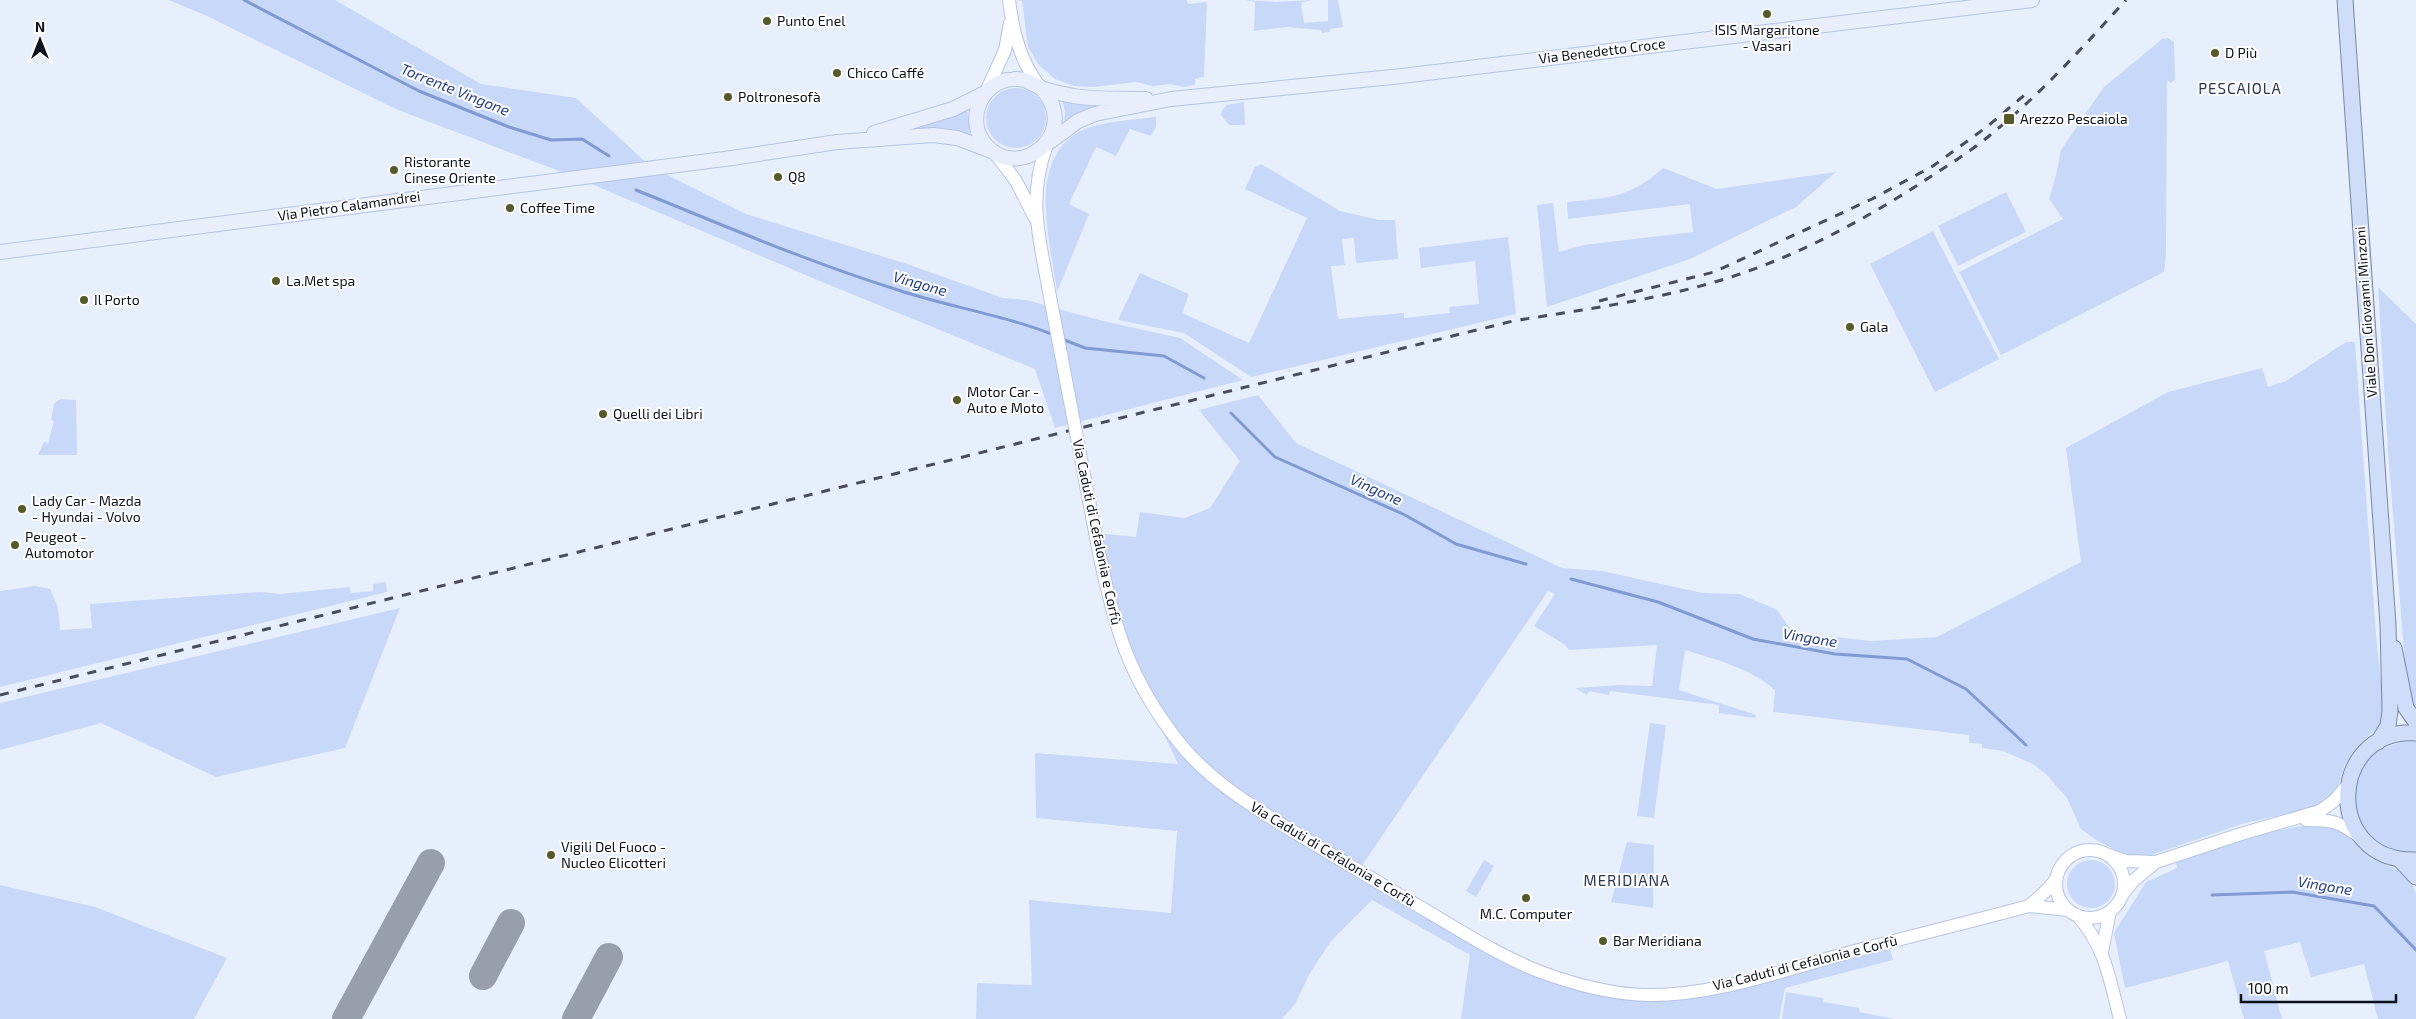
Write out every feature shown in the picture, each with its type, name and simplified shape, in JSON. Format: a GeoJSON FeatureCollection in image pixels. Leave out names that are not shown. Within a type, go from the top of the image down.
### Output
{"type":"FeatureCollection","features":[{"type":"Feature","properties":{"kind":"main road","name":"Via Benedetto Croce"},"geometry":{"type":"LineString","coordinates":[[787,150],[837,142],[933,135],[957,138],[1016,158],[1038,152],[1078,121],[1095,114],[1171,100],[1402,76],[2032,0]]}},
{"type":"Feature","properties":{"kind":"main road","name":"Viale Don Giovanni Minzoni"},"geometry":{"type":"LineString","coordinates":[[2345,0],[2388,625],[2390,711],[2388,726],[2378,742]]}},
{"type":"Feature","properties":{"kind":"main road","name":"Via Benedetto Croce"},"geometry":{"type":"LineString","coordinates":[[837,142],[953,110],[999,83],[1014,79],[1075,96],[1171,100]]}},
{"type":"Feature","properties":{"kind":"main road"},"geometry":{"type":"LineString","coordinates":[[1040,87],[1048,95],[1056,115],[1052,135],[1047,144]]}},
{"type":"Feature","properties":{"kind":"main road"},"geometry":{"type":"LineString","coordinates":[[986,92],[977,109],[977,126],[986,145],[994,152]]}},
{"type":"Feature","properties":{"kind":"main road","name":"Via Pietro Calamandrei"},"geometry":{"type":"LineString","coordinates":[[0,252],[787,150]]}},
{"type":"Feature","properties":{"kind":"main road","name":"Viale Don Giovanni Minzoni"},"geometry":{"type":"LineString","coordinates":[[2388,625],[2406,708],[2416,722]]}},
{"type":"Feature","properties":{"kind":"main road"},"geometry":{"type":"LineString","coordinates":[[2416,733],[2395,735],[2378,742],[2364,754],[2353,768],[2348,786],[2349,812],[2360,837],[2378,853],[2409,861],[2416,877]]}},
{"type":"Feature","properties":{"kind":"street"},"geometry":{"type":"LineString","coordinates":[[1009,0],[1019,49],[1028,71],[1040,87]]}},
{"type":"Feature","properties":{"kind":"street"},"geometry":{"type":"LineString","coordinates":[[986,92],[1005,50],[1011,15]]}},
{"type":"Feature","properties":{"kind":"street","name":"Via Caduti di Cefalonia e Corfù"},"geometry":{"type":"LineString","coordinates":[[1047,144],[1037,176],[1035,218],[1111,609],[1123,647],[1144,692],[1179,742],[1208,772],[1241,800],[1490,948],[1537,970],[1590,987],[1620,993],[1650,995],[1688,992],[1752,980],[2029,906],[2073,912]]}},
{"type":"Feature","properties":{"kind":"street","name":"Via Caduti di Cefalonia e Corfù"},"geometry":{"type":"LineString","coordinates":[[994,152],[1016,181],[1035,218]]}},
{"type":"Feature","properties":{"kind":"street"},"geometry":{"type":"LineString","coordinates":[[2120,1019],[2102,952],[2094,936],[2060,900],[2056,879],[2065,861],[2075,853],[2086,850],[2098,851],[2126,861],[2156,862],[2240,834],[2296,820],[2320,811],[2334,801],[2348,786]]}},
{"type":"Feature","properties":{"kind":"street"},"geometry":{"type":"LineString","coordinates":[[2296,820],[2333,820],[2343,824],[2360,837]]}},
{"type":"Feature","properties":{"kind":"street"},"geometry":{"type":"LineString","coordinates":[[2108,855],[2117,863],[2122,873],[2124,884],[2122,895]]}},
{"type":"Feature","properties":{"kind":"street"},"geometry":{"type":"LineString","coordinates":[[2102,952],[2110,911],[2133,881],[2156,862]]}},
{"type":"Feature","properties":{"kind":"street","name":"Via Caduti di Cefalonia e Corfù"},"geometry":{"type":"LineString","coordinates":[[2029,906],[2048,890],[2056,879]]}},
{"type":"Feature","properties":{"kind":"street"},"geometry":{"type":"LineString","coordinates":[[2073,912],[2088,917],[2099,916],[2110,911]]}},
{"type":"Feature","properties":{"kind":"shaded area"},"geometry":{"type":"Polygon","coordinates":[[[169,0],[335,0],[481,84],[576,98],[651,167],[746,214],[907,264],[1003,298],[1026,300],[1099,320],[1180,338],[1243,380],[1055,428],[1035,369],[815,279],[575,177],[398,110],[209,17],[169,0]]]}},
{"type":"Feature","properties":{"kind":"shaded area"},"geometry":{"type":"Polygon","coordinates":[[[1017,0],[1187,0],[1188,4],[1207,2],[1204,77],[1195,79],[1195,85],[1183,87],[1171,84],[1153,86],[1136,82],[1093,87],[1074,86],[1055,79],[1038,64],[1028,47],[1022,1],[1017,0]]]}},
{"type":"Feature","properties":{"kind":"shaded area"},"geometry":{"type":"Polygon","coordinates":[[[1245,0],[1276,2],[1312,0],[1301,3],[1304,23],[1328,21],[1328,0],[1338,0],[1343,27],[1330,29],[1330,32],[1322,33],[1321,30],[1287,27],[1254,31],[1255,2],[1245,0]]]}},
{"type":"Feature","properties":{"kind":"shaded area"},"geometry":{"type":"Polygon","coordinates":[[[2168,38],[2174,42],[2175,80],[2171,83],[2167,80],[2166,255],[2164,272],[2001,355],[1959,272],[2063,219],[2049,199],[2061,150],[2103,88],[2162,39],[2168,38]]]}},
{"type":"Feature","properties":{"kind":"shaded area"},"geometry":{"type":"Polygon","coordinates":[[[1010,88],[1022,88],[1033,93],[1041,101],[1046,112],[1044,130],[1033,143],[1022,148],[1010,148],[999,143],[991,135],[986,124],[986,112],[991,101],[999,93],[1010,88]]]}},
{"type":"Feature","properties":{"kind":"shaded area"},"geometry":{"type":"Polygon","coordinates":[[[1061,97],[1114,103],[1081,111],[1064,122],[1065,111],[1061,97]]]}},
{"type":"Feature","properties":{"kind":"shaded area"},"geometry":{"type":"Polygon","coordinates":[[[1244,102],[1245,125],[1229,125],[1221,115],[1222,110],[1227,105],[1244,102]]]}},
{"type":"Feature","properties":{"kind":"shaded area"},"geometry":{"type":"Polygon","coordinates":[[[967,108],[970,134],[909,129],[967,108]]]}},
{"type":"Feature","properties":{"kind":"shaded area"},"geometry":{"type":"Polygon","coordinates":[[[1156,117],[1156,126],[1151,136],[1130,129],[1116,156],[1096,147],[1069,204],[1089,214],[1057,292],[1047,227],[1046,204],[1047,181],[1053,161],[1064,144],[1081,131],[1108,123],[1156,117]]]}},
{"type":"Feature","properties":{"kind":"shaded area"},"geometry":{"type":"Polygon","coordinates":[[[1261,164],[1340,211],[1379,220],[1395,220],[1398,259],[1356,263],[1354,238],[1342,239],[1345,265],[1331,266],[1338,319],[1404,313],[1404,318],[1450,313],[1449,307],[1479,304],[1475,261],[1421,268],[1419,248],[1508,237],[1516,314],[1251,377],[1184,333],[1118,320],[1140,273],[1189,294],[1182,313],[1249,343],[1307,218],[1245,189],[1255,167],[1261,164]]]}},
{"type":"Feature","properties":{"kind":"shaded area"},"geometry":{"type":"Polygon","coordinates":[[[1663,168],[1717,189],[1836,172],[1796,207],[1690,259],[1547,307],[1537,205],[1553,203],[1559,252],[1584,245],[1693,232],[1690,204],[1568,219],[1567,202],[1618,195],[1639,186],[1663,168]]]}},
{"type":"Feature","properties":{"kind":"shaded area"},"geometry":{"type":"Polygon","coordinates":[[[2006,192],[2026,232],[1958,266],[1938,226],[2006,192]]]}},
{"type":"Feature","properties":{"kind":"shaded area"},"geometry":{"type":"Polygon","coordinates":[[[1933,231],[1999,359],[1935,392],[1870,264],[1933,231]]]}},
{"type":"Feature","properties":{"kind":"shaded area"},"geometry":{"type":"Polygon","coordinates":[[[2378,287],[2416,324],[2416,711],[2407,689],[2388,452],[2378,287]]]}},
{"type":"Feature","properties":{"kind":"shaded area"},"geometry":{"type":"Polygon","coordinates":[[[2346,342],[2355,342],[2376,635],[2384,712],[2380,725],[2357,747],[2345,764],[2337,789],[2330,799],[2319,807],[2245,823],[2145,857],[2125,855],[2096,840],[2081,829],[2067,798],[2046,774],[2033,764],[2003,751],[1982,748],[1982,744],[1969,743],[1969,735],[1773,712],[1775,690],[1744,670],[1709,657],[1685,650],[1679,690],[1756,715],[1755,718],[1719,713],[1719,705],[1610,691],[1609,695],[1589,691],[1587,695],[1575,688],[1620,685],[1652,686],[1657,645],[1569,650],[1564,644],[1534,626],[1555,594],[1548,591],[1359,870],[1490,948],[1590,987],[1690,992],[1888,942],[1893,960],[1785,988],[1779,1019],[1461,1019],[1470,955],[1372,900],[1331,941],[1310,973],[1295,1004],[1282,1019],[976,1019],[977,983],[1032,985],[1029,900],[1171,913],[1177,831],[1036,818],[1035,753],[1178,764],[1144,692],[1095,533],[1136,537],[1140,512],[1185,518],[1210,508],[1240,461],[1199,410],[1258,395],[1296,443],[1562,568],[1602,571],[1702,593],[1739,594],[1776,609],[1793,632],[1870,641],[1937,637],[2081,562],[2066,448],[2168,392],[2262,368],[2268,387],[2286,381],[2346,342]]]}},
{"type":"Feature","properties":{"kind":"shaded area"},"geometry":{"type":"Polygon","coordinates":[[[60,399],[76,400],[77,455],[38,455],[44,442],[48,443],[54,421],[51,420],[54,404],[60,399]]]}},
{"type":"Feature","properties":{"kind":"shaded area"},"geometry":{"type":"Polygon","coordinates":[[[386,582],[387,592],[0,687],[0,591],[35,586],[50,589],[58,607],[60,630],[92,628],[90,604],[261,592],[280,594],[350,587],[351,593],[373,591],[373,584],[386,582]]]}},
{"type":"Feature","properties":{"kind":"shaded area"},"geometry":{"type":"Polygon","coordinates":[[[400,608],[345,748],[216,777],[101,723],[0,750],[0,703],[400,608]]]}},
{"type":"Feature","properties":{"kind":"shaded area"},"geometry":{"type":"Polygon","coordinates":[[[1650,723],[1666,725],[1654,818],[1637,816],[1650,723]]]}},
{"type":"Feature","properties":{"kind":"shaded area"},"geometry":{"type":"Polygon","coordinates":[[[2407,741],[2416,742],[2416,852],[2401,851],[2388,847],[2376,840],[2358,820],[2354,808],[2353,794],[2357,779],[2366,761],[2383,749],[2407,741]]]}},
{"type":"Feature","properties":{"kind":"shaded area"},"geometry":{"type":"Polygon","coordinates":[[[2326,824],[2348,835],[2372,859],[2403,872],[2411,880],[2416,894],[2416,1019],[2378,1019],[2364,964],[2311,977],[2300,942],[2264,951],[2282,1019],[2244,1019],[2228,961],[2125,988],[2114,933],[2146,882],[2177,868],[2176,863],[2231,844],[2288,829],[2326,824]]]}},
{"type":"Feature","properties":{"kind":"shaded area"},"geometry":{"type":"Polygon","coordinates":[[[1627,842],[1654,845],[1653,908],[1611,902],[1627,842]]]}},
{"type":"Feature","properties":{"kind":"shaded area"},"geometry":{"type":"Polygon","coordinates":[[[1484,860],[1494,866],[1476,897],[1466,891],[1484,860]]]}},
{"type":"Feature","properties":{"kind":"shaded area"},"geometry":{"type":"Polygon","coordinates":[[[2086,860],[2096,860],[2105,864],[2111,870],[2114,875],[2114,893],[2105,904],[2096,908],[2086,908],[2077,904],[2071,898],[2067,889],[2067,879],[2071,870],[2077,864],[2086,860]]]}},
{"type":"Feature","properties":{"kind":"shaded area"},"geometry":{"type":"Polygon","coordinates":[[[0,885],[95,907],[227,958],[194,1019],[0,1019],[0,885]]]}},
{"type":"Feature","properties":{"kind":"shaded area"},"geometry":{"type":"Polygon","coordinates":[[[1786,992],[1823,998],[1823,1002],[1859,1008],[1859,1012],[1895,1019],[1782,1019],[1786,992]]]}},
{"type":"Feature","properties":{"kind":"waterway","name":"Torrente Vingone"},"geometry":{"type":"LineString","coordinates":[[244,0],[419,91],[509,127],[551,140],[582,139],[609,156]]}},
{"type":"Feature","properties":{"kind":"waterway","name":"Vingone"},"geometry":{"type":"LineString","coordinates":[[636,190],[766,243],[864,279],[917,296],[1016,322],[1054,335]]}},
{"type":"Feature","properties":{"kind":"waterway","name":"Vingone"},"geometry":{"type":"LineString","coordinates":[[1062,339],[1085,348],[1164,356],[1204,378]]}},
{"type":"Feature","properties":{"kind":"waterway","name":"Vingone"},"geometry":{"type":"LineString","coordinates":[[1231,413],[1275,457],[1405,515],[1456,544],[1526,564]]}},
{"type":"Feature","properties":{"kind":"waterway","name":"Vingone"},"geometry":{"type":"LineString","coordinates":[[1571,579],[1658,602],[1753,639],[1835,654],[1907,659],[1966,689],[2026,745]]}},
{"type":"Feature","properties":{"kind":"waterway","name":"Vingone"},"geometry":{"type":"LineString","coordinates":[[2212,895],[2292,892],[2374,906],[2416,950]]}},
{"type":"Feature","properties":{"kind":"taxiway"},"geometry":{"type":"LineString","coordinates":[[346,1019],[431,863]]}},
{"type":"Feature","properties":{"kind":"taxiway"},"geometry":{"type":"LineString","coordinates":[[483,976],[511,923]]}},
{"type":"Feature","properties":{"kind":"taxiway"},"geometry":{"type":"LineString","coordinates":[[576,1019],[609,957]]}},
{"type":"Feature","properties":{"kind":"railway"},"geometry":{"type":"LineString","coordinates":[[0,695],[1513,321],[1648,298],[1728,278],[1807,247],[1858,221],[1968,152],[2007,121],[2043,88],[2126,0]]}},
{"type":"Feature","properties":{"kind":"railway"},"geometry":{"type":"LineString","coordinates":[[1599,301],[1714,272],[1872,199],[1933,166],[1988,126],[2028,92]]}},
{"type":"Feature","properties":{"kind":"place","name":"ISIS Margaritone - Vasari"},"geometry":{"type":"Point","coordinates":[1767,14]}},
{"type":"Feature","properties":{"kind":"place","name":"Punto Enel"},"geometry":{"type":"Point","coordinates":[767,21]}},
{"type":"Feature","properties":{"kind":"place","name":"D Più"},"geometry":{"type":"Point","coordinates":[2215,53]}},
{"type":"Feature","properties":{"kind":"place","name":"Chicco Caffé"},"geometry":{"type":"Point","coordinates":[837,73]}},
{"type":"Feature","properties":{"kind":"place","name":"Poltronesofà"},"geometry":{"type":"Point","coordinates":[728,97]}},
{"type":"Feature","properties":{"kind":"place","name":"Arezzo Pescaiola"},"geometry":{"type":"Point","coordinates":[2009,119]}},
{"type":"Feature","properties":{"kind":"place","name":"Ristorante Cinese Oriente"},"geometry":{"type":"Point","coordinates":[394,170]}},
{"type":"Feature","properties":{"kind":"place","name":"Q8"},"geometry":{"type":"Point","coordinates":[778,177]}},
{"type":"Feature","properties":{"kind":"place","name":"Coffee Time"},"geometry":{"type":"Point","coordinates":[510,208]}},
{"type":"Feature","properties":{"kind":"place","name":"La.Met spa"},"geometry":{"type":"Point","coordinates":[276,281]}},
{"type":"Feature","properties":{"kind":"place","name":"Il Porto"},"geometry":{"type":"Point","coordinates":[84,300]}},
{"type":"Feature","properties":{"kind":"place","name":"Gala"},"geometry":{"type":"Point","coordinates":[1850,327]}},
{"type":"Feature","properties":{"kind":"place","name":"Motor Car - Auto e Moto"},"geometry":{"type":"Point","coordinates":[957,400]}},
{"type":"Feature","properties":{"kind":"place","name":"Quelli dei Libri"},"geometry":{"type":"Point","coordinates":[603,414]}},
{"type":"Feature","properties":{"kind":"place","name":"Lady Car - Mazda - Hyundai - Volvo"},"geometry":{"type":"Point","coordinates":[22,509]}},
{"type":"Feature","properties":{"kind":"place","name":"Peugeot - Automotor"},"geometry":{"type":"Point","coordinates":[15,545]}},
{"type":"Feature","properties":{"kind":"place","name":"Vigili Del Fuoco - Nucleo Elicotteri"},"geometry":{"type":"Point","coordinates":[551,855]}},
{"type":"Feature","properties":{"kind":"place","name":"M.C. Computer"},"geometry":{"type":"Point","coordinates":[1526,898]}},
{"type":"Feature","properties":{"kind":"place","name":"Bar Meridiana"},"geometry":{"type":"Point","coordinates":[1603,941]}},
{"type":"Feature","properties":{"kind":"district","name":"PESCAIOLA"},"geometry":{"type":"Point","coordinates":[2240,89]}},
{"type":"Feature","properties":{"kind":"district","name":"MERIDIANA"},"geometry":{"type":"Point","coordinates":[1627,881]}}]}
